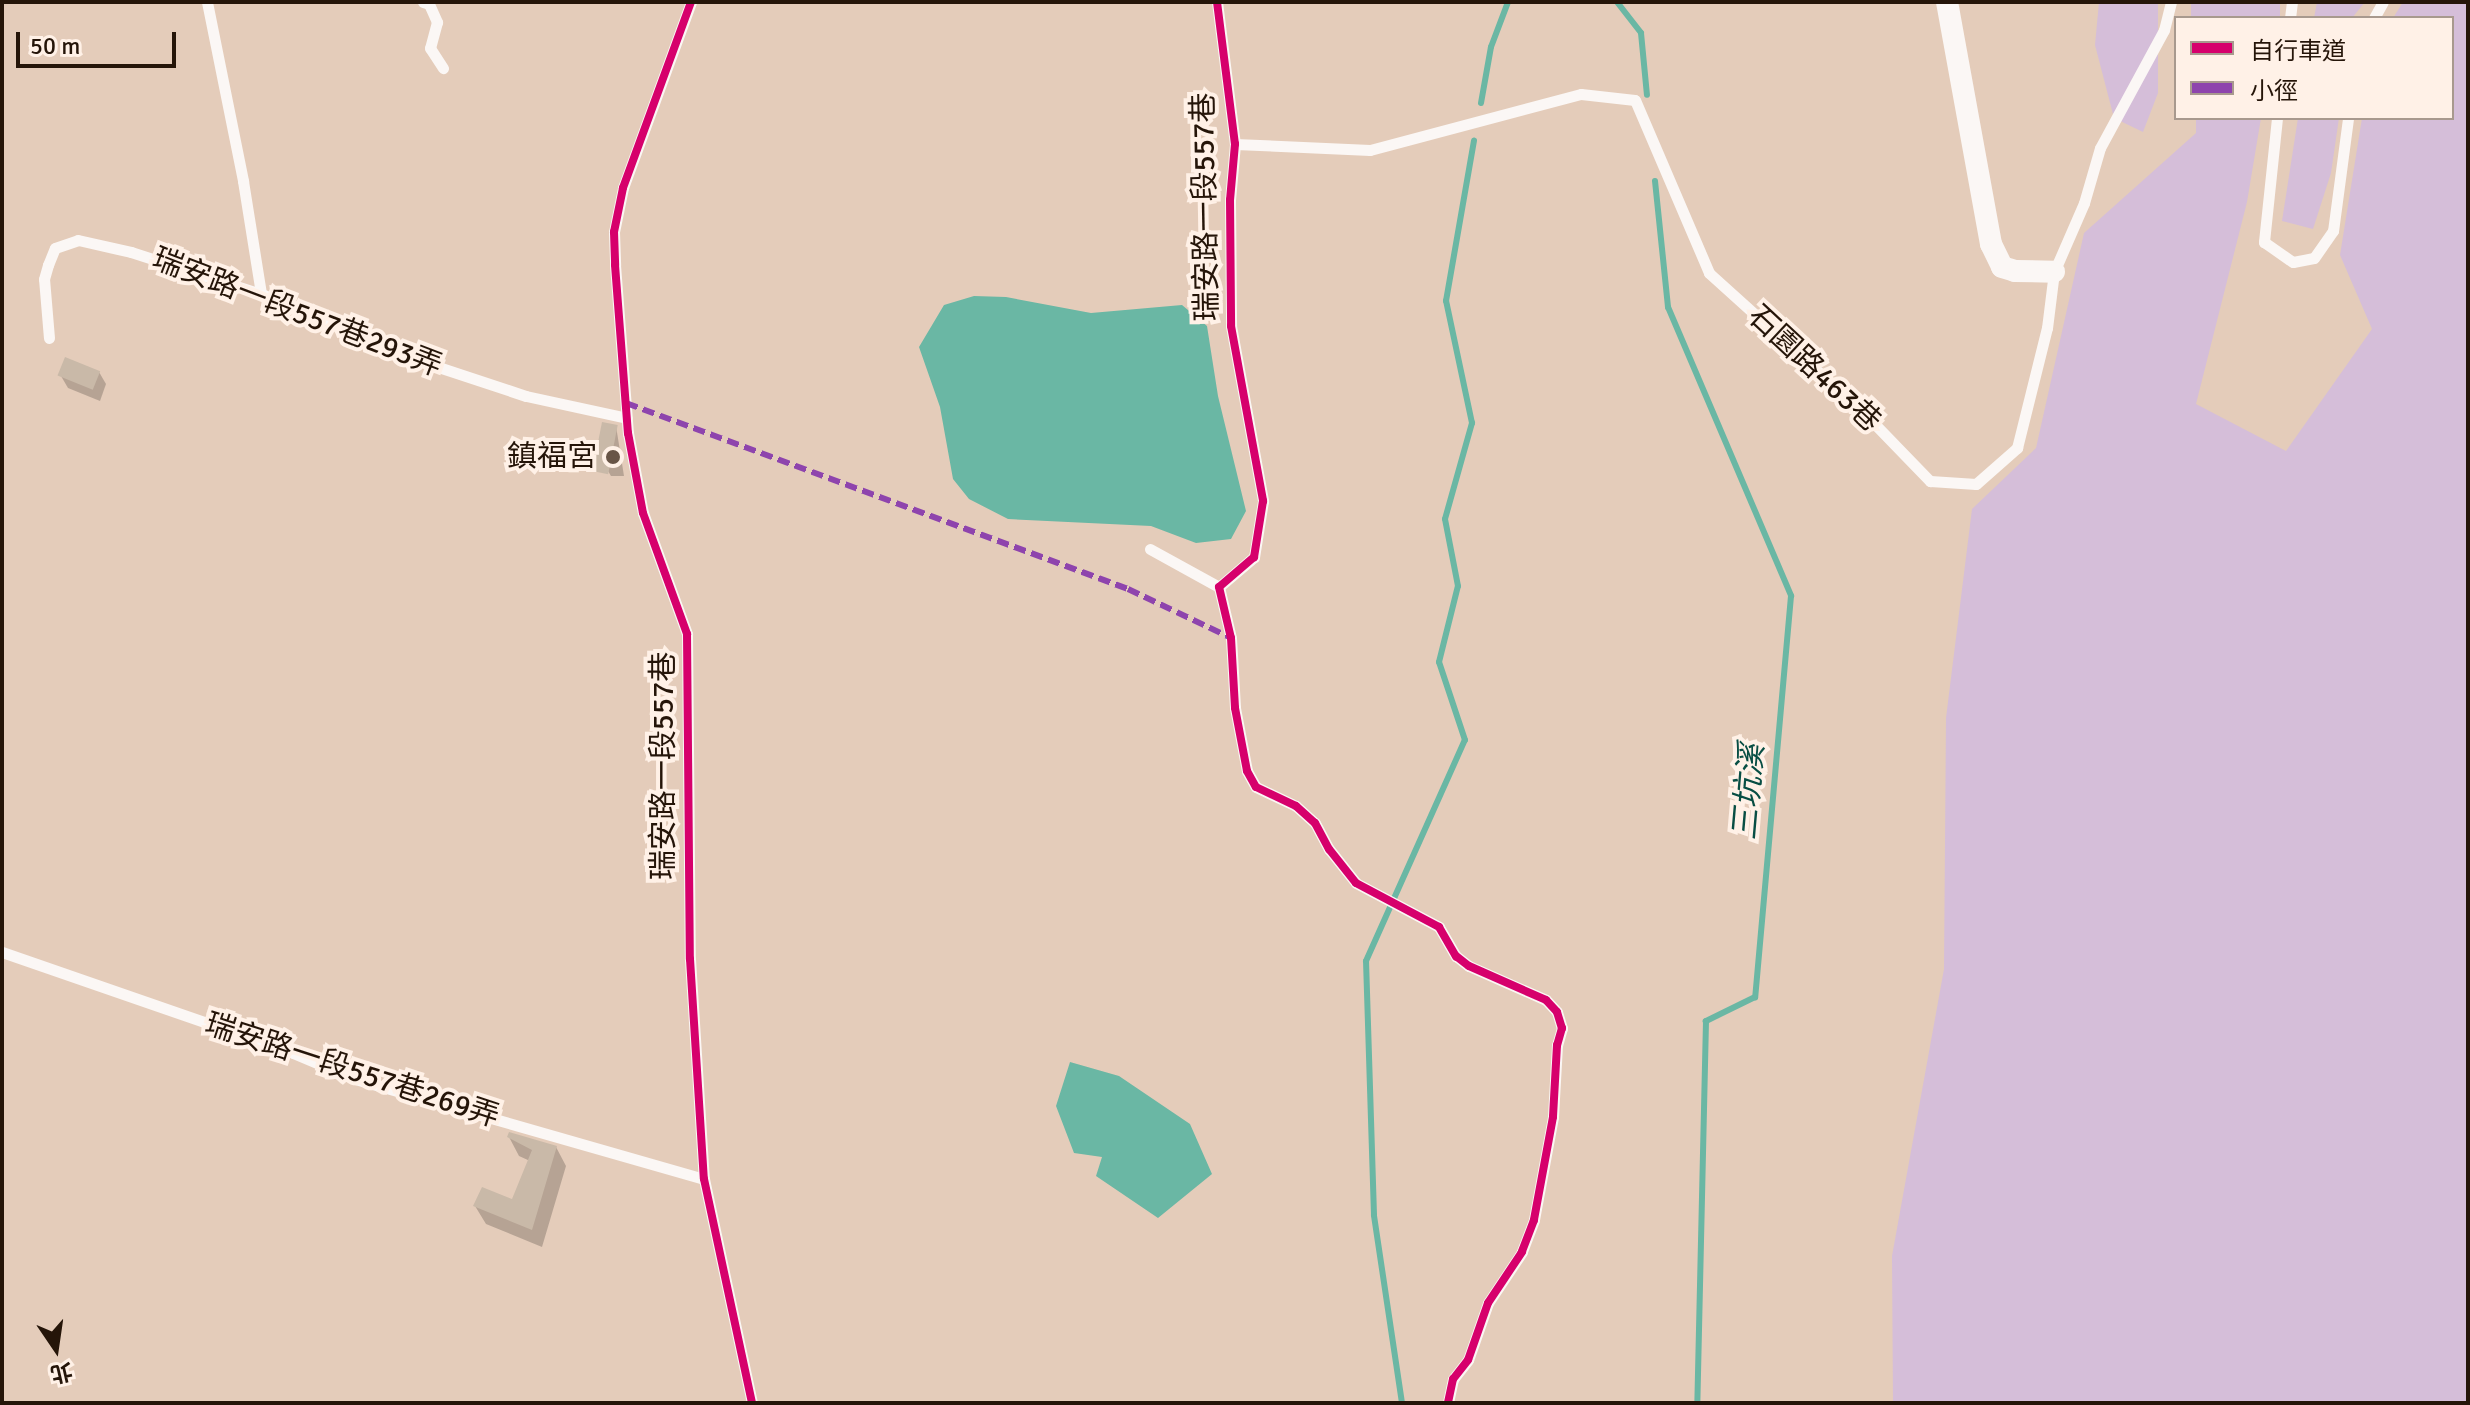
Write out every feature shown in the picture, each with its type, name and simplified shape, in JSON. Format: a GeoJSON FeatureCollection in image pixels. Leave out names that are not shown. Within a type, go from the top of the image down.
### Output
{"type":"FeatureCollection","features":[{"type":"Feature","properties":{"kind":"street"},"geometry":{"type":"LineString","coordinates":[[1947,2],[1991,244],[2002,267],[2015,271],[2054,272]]}},
{"type":"Feature","properties":{"kind":"lane"},"geometry":{"type":"LineString","coordinates":[[207,2],[243,181],[261,294]]}},
{"type":"Feature","properties":{"kind":"lane"},"geometry":{"type":"LineString","coordinates":[[423,2],[429,4],[437,22],[430,48],[443,68]]}},
{"type":"Feature","properties":{"kind":"lane","name":"瑞安路一段557巷"},"geometry":{"type":"LineString","coordinates":[[691,2],[623,188],[614,232],[627,418],[643,513],[687,634],[690,959],[704,1179],[752,1403]]}},
{"type":"Feature","properties":{"kind":"lane","name":"瑞安路一段557巷"},"geometry":{"type":"LineString","coordinates":[[1217,2],[1235,144],[1230,200],[1231,326],[1263,501],[1254,557],[1219,587]]}},
{"type":"Feature","properties":{"kind":"lane","name":"石園路463巷"},"geometry":{"type":"LineString","coordinates":[[1235,144],[1370,150],[1581,94],[1635,100],[1709,273],[1864,413],[1930,481],[1976,484],[2017,448],[2047,328],[2054,272],[2084,203],[2100,148],[2164,30],[2171,2]]}},
{"type":"Feature","properties":{"kind":"lane"},"geometry":{"type":"LineString","coordinates":[[2277,120],[2264,242],[2293,262],[2314,258],[2333,231],[2348,120]]}},
{"type":"Feature","properties":{"kind":"lane","name":"瑞安路一段557巷293弄"},"geometry":{"type":"LineString","coordinates":[[49,338],[44,279],[48,265],[55,248],[78,240],[131,252],[261,294],[357,331],[408,357],[526,396],[627,418]]}},
{"type":"Feature","properties":{"kind":"lane"},"geometry":{"type":"LineString","coordinates":[[1150,549],[1219,587],[1231,638],[1235,708],[1247,771],[1256,787],[1296,806],[1315,823],[1356,883],[1439,927],[1456,956],[1469,966],[1546,1000],[1557,1012],[1562,1028],[1557,1045],[1553,1117],[1534,1220],[1522,1252],[1488,1303],[1468,1360],[1453,1379],[1448,1403]]}},
{"type":"Feature","properties":{"kind":"lane","name":"瑞安路一段557巷269弄"},"geometry":{"type":"LineString","coordinates":[[2,952],[293,1053],[355,1079],[704,1179]]}},
{"type":"Feature","properties":{"kind":"shaded area"},"geometry":{"type":"Polygon","coordinates":[[[2099,2],[2158,2],[2158,93],[2143,132],[2114,118],[2095,45],[2099,2]]]}},
{"type":"Feature","properties":{"kind":"shaded area"},"geometry":{"type":"Polygon","coordinates":[[[2191,2],[2280,2],[2280,16],[2191,16],[2191,2]]]}},
{"type":"Feature","properties":{"kind":"shaded area"},"geometry":{"type":"Polygon","coordinates":[[[2317,2],[2365,2],[2354,16],[2314,16],[2317,2]]]}},
{"type":"Feature","properties":{"kind":"shaded area"},"geometry":{"type":"Polygon","coordinates":[[[2403,2],[2468,2],[2468,1403],[1893,1403],[1892,1256],[1944,969],[1946,718],[1972,509],[2036,448],[2084,233],[2196,133],[2196,120],[2261,120],[2247,202],[2196,404],[2286,451],[2372,329],[2340,255],[2362,120],[2454,120],[2454,16],[2394,16],[2403,2]]]}},
{"type":"Feature","properties":{"kind":"shaded area"},"geometry":{"type":"Polygon","coordinates":[[[2298,120],[2339,120],[2331,173],[2313,229],[2282,221],[2298,120]]]}},
{"type":"Feature","properties":{"kind":"water"},"geometry":{"type":"Polygon","coordinates":[[[974,296],[1006,297],[1091,313],[1182,305],[1207,326],[1218,396],[1246,511],[1231,539],[1196,543],[1151,526],[1008,519],[969,499],[953,479],[940,407],[919,347],[944,305],[974,296]]]}},
{"type":"Feature","properties":{"kind":"water"},"geometry":{"type":"Polygon","coordinates":[[[1070,1062],[1119,1076],[1190,1124],[1212,1174],[1158,1218],[1096,1176],[1102,1157],[1074,1153],[1056,1106],[1070,1062]]]}},
{"type":"Feature","properties":{"kind":"building"},"geometry":{"type":"Polygon","coordinates":[[[65,357],[100,371],[93,390],[58,376],[65,357]]]}},
{"type":"Feature","properties":{"kind":"building"},"geometry":{"type":"Polygon","coordinates":[[[602,422],[618,425],[608,474],[592,471],[602,422]]]}},
{"type":"Feature","properties":{"kind":"building"},"geometry":{"type":"Polygon","coordinates":[[[509,1132],[557,1146],[532,1230],[473,1206],[482,1187],[512,1199],[532,1150],[507,1137],[509,1132]]]}},
{"type":"Feature","properties":{"kind":"waterway"},"geometry":{"type":"LineString","coordinates":[[1481,103],[1491,47],[1508,2]]}},
{"type":"Feature","properties":{"kind":"waterway","name":"三坑溪"},"geometry":{"type":"LineString","coordinates":[[1617,2],[1641,33],[1647,95]]}},
{"type":"Feature","properties":{"kind":"waterway"},"geometry":{"type":"LineString","coordinates":[[1402,1403],[1374,1215],[1366,961],[1465,740],[1439,662],[1458,586],[1445,519],[1472,423],[1446,301],[1474,140]]}},
{"type":"Feature","properties":{"kind":"waterway","name":"三坑溪"},"geometry":{"type":"LineString","coordinates":[[1655,181],[1668,307],[1791,596],[1755,997],[1706,1021],[1697,1403]]}},
{"type":"Feature","properties":{"kind":"marked path"},"geometry":{"type":"LineString","coordinates":[[626,403],[1128,589],[1231,638]]}},
{"type":"Feature","properties":{"kind":"cycle path"},"geometry":{"type":"LineString","coordinates":[[691,2],[623,188],[614,232],[615,265],[628,433],[643,513],[687,634],[690,959],[704,1179],[752,1403]]}},
{"type":"Feature","properties":{"kind":"cycle path"},"geometry":{"type":"LineString","coordinates":[[1217,2],[1235,144],[1230,200],[1231,326],[1263,501],[1254,557],[1219,587],[1231,638],[1235,708],[1247,771],[1256,787],[1296,806],[1315,823],[1329,849],[1356,883],[1439,927],[1456,956],[1469,966],[1546,1000],[1557,1012],[1562,1028],[1557,1045],[1553,1117],[1534,1220],[1522,1252],[1488,1303],[1468,1360],[1453,1379],[1448,1403]]}},
{"type":"Feature","properties":{"kind":"place","name":"鎮福宮"},"geometry":{"type":"Point","coordinates":[613,457]}}]}
